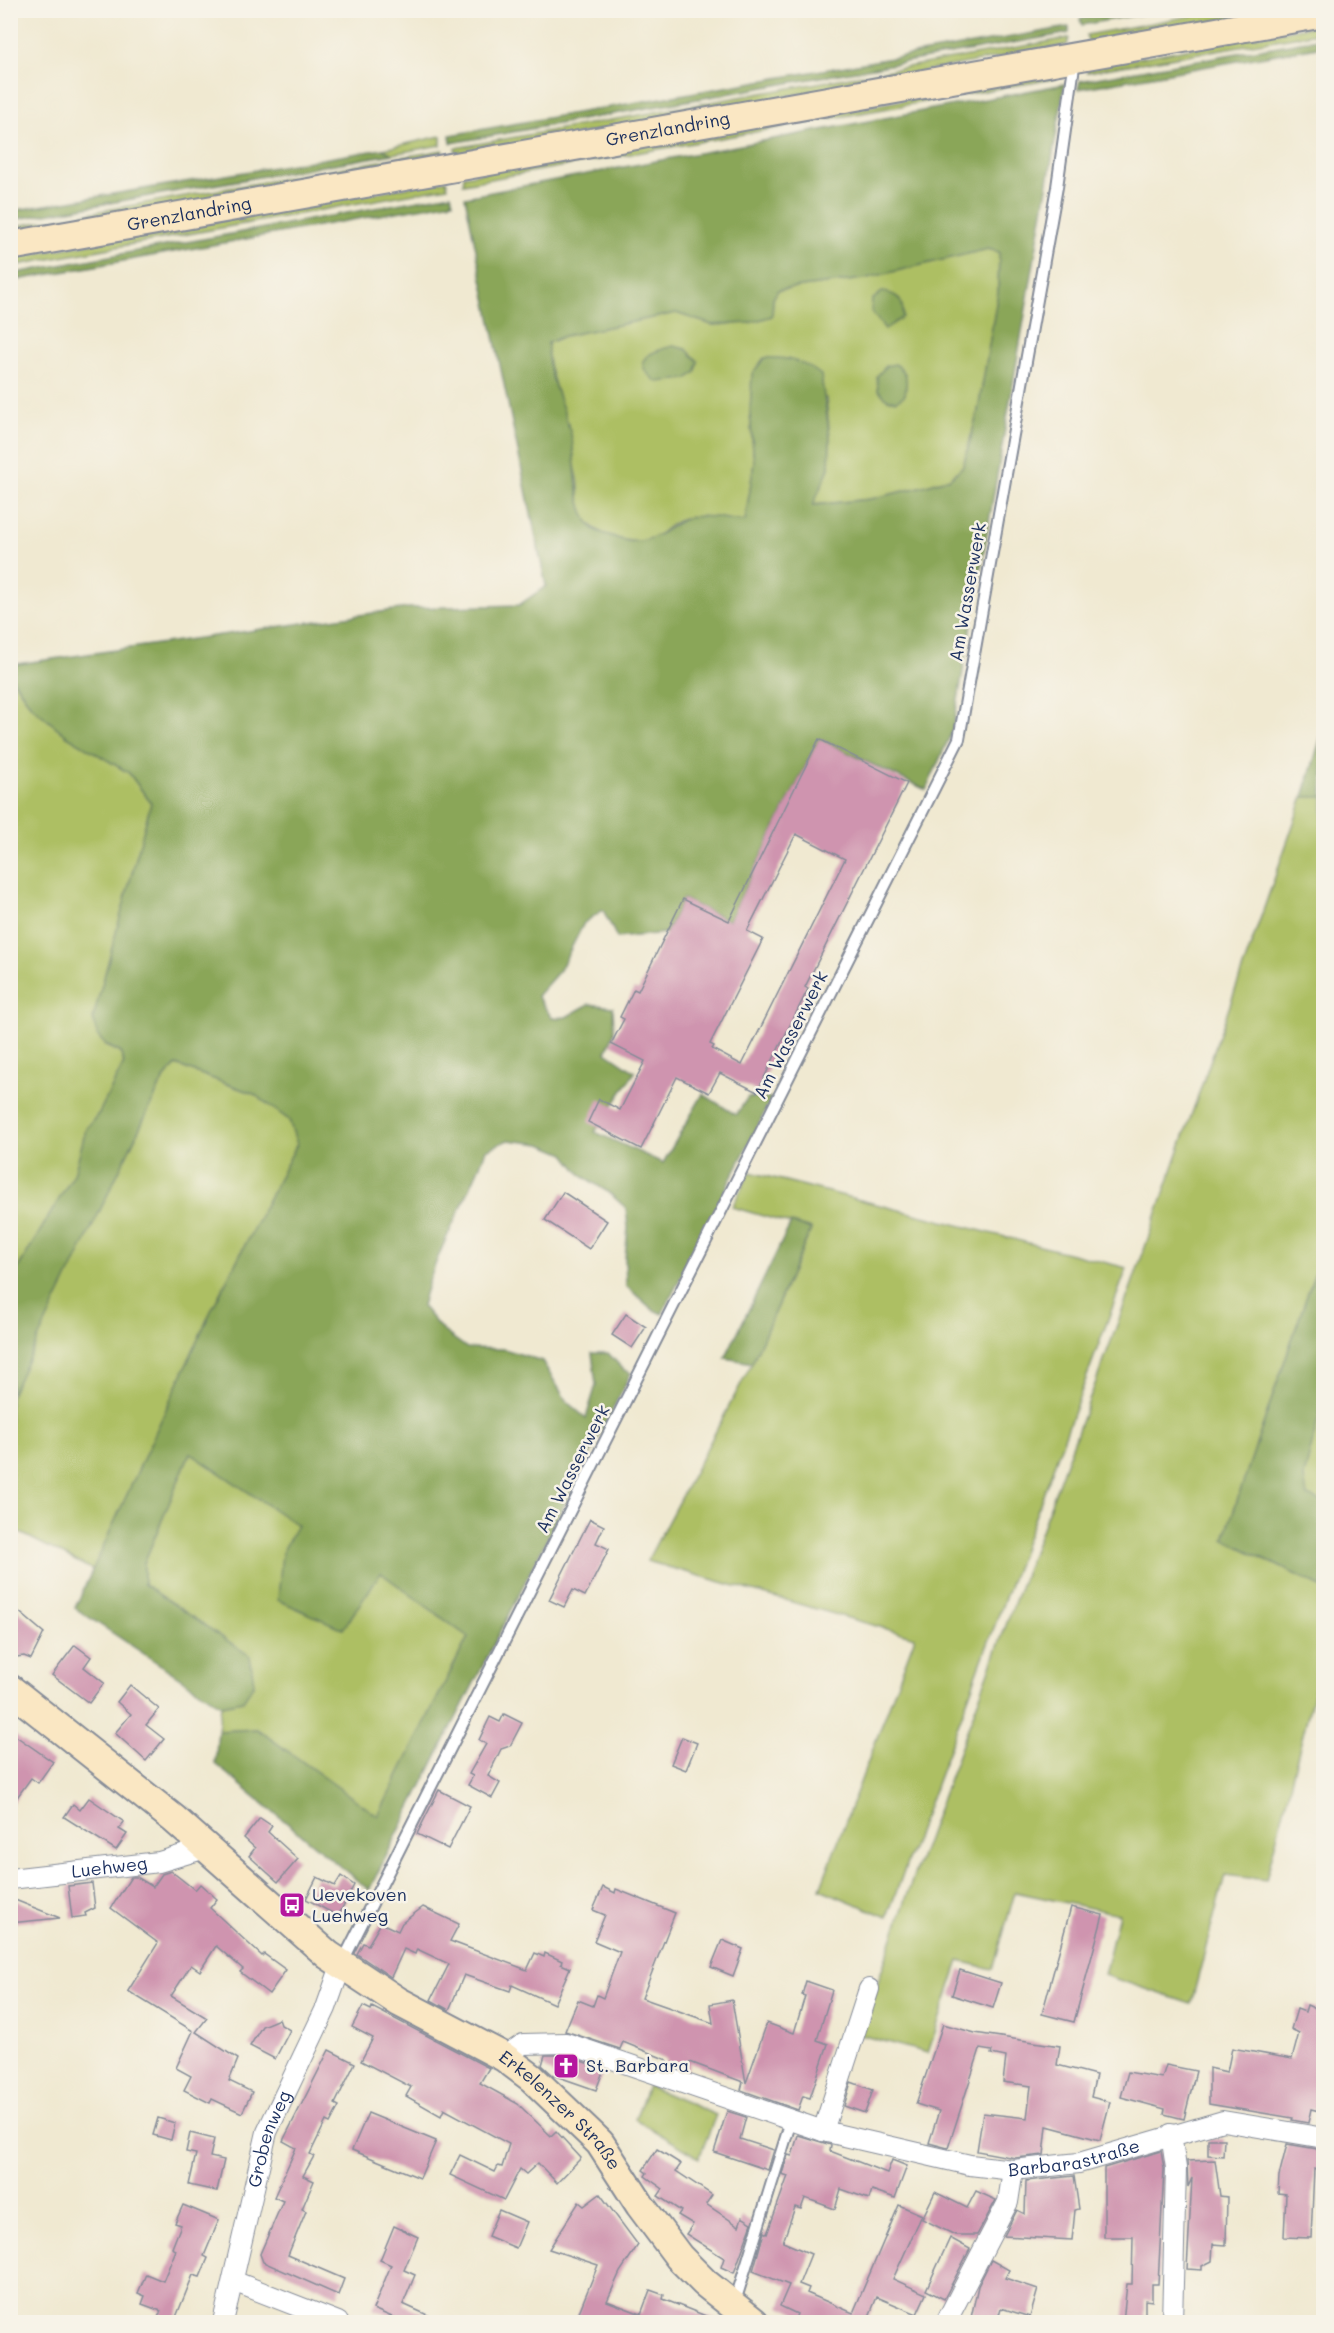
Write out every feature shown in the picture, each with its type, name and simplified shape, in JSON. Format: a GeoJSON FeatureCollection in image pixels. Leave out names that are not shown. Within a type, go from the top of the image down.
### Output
{"type":"FeatureCollection","features":[{"type":"Feature","properties":{"kind":"main road","name":"Grenzlandring"},"geometry":{"type":"LineString","coordinates":[[10,246],[1323,13]]}},
{"type":"Feature","properties":{"kind":"main road","name":"Erkelenzer Straße"},"geometry":{"type":"LineString","coordinates":[[10,1689],[100,1758],[328,1955],[399,2002],[504,2057],[532,2078],[600,2143],[666,2242],[744,2315]]}},
{"type":"Feature","properties":{"kind":"street","name":"Luehweg"},"geometry":{"type":"LineString","coordinates":[[10,1878],[159,1862],[206,1848]]}},
{"type":"Feature","properties":{"kind":"street","name":"Grobenweg"},"geometry":{"type":"LineString","coordinates":[[223,2322],[267,2132],[326,2008],[342,1963]]}},
{"type":"Feature","properties":{"kind":"street"},"geometry":{"type":"LineString","coordinates":[[823,2131],[869,1989]]}},
{"type":"Feature","properties":{"kind":"street","name":"Barbarastraße"},"geometry":{"type":"LineString","coordinates":[[504,2057],[523,2044],[566,2043],[823,2131],[970,2165],[1013,2170],[1078,2163],[1171,2134],[1222,2121],[1323,2138]]}},
{"type":"Feature","properties":{"kind":"street"},"geometry":{"type":"LineString","coordinates":[[1171,2134],[1176,2168],[1172,2322]]}},
{"type":"Feature","properties":{"kind":"street"},"geometry":{"type":"LineString","coordinates":[[946,2322],[1008,2202],[1013,2170]]}},
{"type":"Feature","properties":{"kind":"street"},"geometry":{"type":"LineString","coordinates":[[233,2281],[338,2322]]}},
{"type":"Feature","properties":{"kind":"lane","name":"Am Wasserwerk"},"geometry":{"type":"LineString","coordinates":[[342,1963],[959,739],[1057,187],[1076,57]]}},
{"type":"Feature","properties":{"kind":"lane","name":"Erkelenzer Straße"},"geometry":{"type":"LineString","coordinates":[[744,2315],[791,2121]]}},
{"type":"Feature","properties":{"kind":"green space"},"geometry":{"type":"Polygon","coordinates":[[[1125,11],[1159,11],[1082,25],[1080,19],[1125,11]]]}},
{"type":"Feature","properties":{"kind":"green space"},"geometry":{"type":"Polygon","coordinates":[[[1218,11],[1278,11],[1089,42],[1086,35],[1218,11]]]}},
{"type":"Feature","properties":{"kind":"green space"},"geometry":{"type":"Polygon","coordinates":[[[1323,24],[1323,32],[1087,72],[1089,67],[1323,24]]]}},
{"type":"Feature","properties":{"kind":"green space"},"geometry":{"type":"Polygon","coordinates":[[[1069,27],[1069,33],[451,143],[450,135],[1069,27]]]}},
{"type":"Feature","properties":{"kind":"green space"},"geometry":{"type":"Polygon","coordinates":[[[1069,38],[1067,45],[458,156],[455,148],[1069,38]]]}},
{"type":"Feature","properties":{"kind":"green space"},"geometry":{"type":"Polygon","coordinates":[[[1323,38],[1323,46],[1078,89],[1080,81],[1323,38]]]}},
{"type":"Feature","properties":{"kind":"green space"},"geometry":{"type":"Polygon","coordinates":[[[1055,74],[1058,78],[463,184],[464,176],[1055,74]]]}},
{"type":"Feature","properties":{"kind":"green space"},"geometry":{"type":"Polygon","coordinates":[[[1065,84],[953,729],[926,790],[819,739],[729,921],[683,899],[666,933],[617,938],[603,910],[584,923],[560,970],[537,996],[552,1018],[566,1017],[589,1004],[613,1007],[614,1033],[606,1052],[635,1072],[595,1132],[663,1163],[703,1094],[736,1115],[748,1097],[772,1098],[662,1314],[652,1309],[626,1286],[625,1258],[628,1228],[626,1208],[608,1192],[582,1176],[565,1154],[541,1144],[508,1140],[486,1150],[435,1265],[422,1306],[442,1330],[467,1348],[504,1349],[542,1361],[567,1402],[586,1418],[596,1385],[592,1353],[608,1353],[624,1370],[631,1373],[369,1890],[215,1764],[218,1731],[257,1729],[378,1816],[468,1637],[381,1573],[343,1629],[278,1600],[282,1553],[297,1525],[190,1453],[144,1563],[144,1584],[250,1656],[254,1684],[243,1701],[221,1705],[75,1608],[211,1311],[297,1144],[289,1120],[254,1094],[176,1065],[163,1080],[11,1395],[11,1280],[74,1174],[86,1129],[99,1113],[124,1063],[120,1052],[100,1040],[93,1018],[151,803],[129,773],[67,736],[31,706],[11,676],[11,665],[408,608],[519,605],[546,586],[465,197],[1065,84]],[[988,249],[863,279],[778,290],[773,299],[772,316],[749,323],[712,325],[676,313],[564,336],[548,343],[553,379],[572,439],[579,498],[586,519],[599,532],[634,541],[654,537],[691,517],[745,521],[754,463],[750,412],[752,374],[764,358],[794,361],[808,366],[821,375],[830,438],[829,468],[813,505],[871,499],[950,478],[963,466],[978,411],[998,292],[999,252],[988,249]]]}},
{"type":"Feature","properties":{"kind":"green space"},"geometry":{"type":"Polygon","coordinates":[[[441,136],[441,145],[392,154],[383,149],[441,136]]]}},
{"type":"Feature","properties":{"kind":"green space"},"geometry":{"type":"Polygon","coordinates":[[[383,149],[392,154],[11,220],[11,211],[383,149]]]}},
{"type":"Feature","properties":{"kind":"green space"},"geometry":{"type":"Polygon","coordinates":[[[443,150],[441,160],[11,236],[11,227],[443,150]]]}},
{"type":"Feature","properties":{"kind":"green space"},"geometry":{"type":"Polygon","coordinates":[[[446,180],[448,187],[11,266],[11,258],[446,180]]]}},
{"type":"Feature","properties":{"kind":"green space"},"geometry":{"type":"Polygon","coordinates":[[[451,194],[453,202],[11,281],[11,274],[451,194]]]}},
{"type":"Feature","properties":{"kind":"green space"},"geometry":{"type":"Polygon","coordinates":[[[988,249],[999,252],[998,292],[978,411],[963,466],[950,478],[871,499],[812,505],[829,468],[830,438],[826,398],[750,412],[754,463],[745,521],[703,517],[686,518],[673,523],[654,537],[634,542],[616,539],[598,531],[585,518],[580,506],[578,479],[571,448],[547,358],[548,343],[564,336],[676,313],[712,325],[749,323],[772,316],[773,299],[778,290],[863,279],[988,249]]]}},
{"type":"Feature","properties":{"kind":"green space"},"geometry":{"type":"Polygon","coordinates":[[[882,292],[896,296],[901,302],[903,311],[903,317],[885,329],[871,311],[872,300],[882,292]]]}},
{"type":"Feature","properties":{"kind":"green space"},"geometry":{"type":"Polygon","coordinates":[[[673,346],[686,349],[698,361],[696,372],[687,379],[657,382],[644,368],[645,358],[656,351],[673,346]]]}},
{"type":"Feature","properties":{"kind":"green space"},"geometry":{"type":"Polygon","coordinates":[[[895,364],[903,370],[906,381],[905,395],[896,401],[887,399],[878,390],[877,376],[886,366],[895,364]]]}},
{"type":"Feature","properties":{"kind":"green space"},"geometry":{"type":"Polygon","coordinates":[[[10,676],[31,706],[67,736],[129,773],[151,803],[125,900],[106,1046],[120,1052],[124,1063],[99,1113],[86,1129],[75,1174],[11,1280],[10,676]]]}},
{"type":"Feature","properties":{"kind":"green space"},"geometry":{"type":"Polygon","coordinates":[[[1323,730],[1323,1255],[1314,1275],[1224,1539],[1323,1588],[1323,1656],[1266,1880],[1225,1875],[1191,2004],[1104,1975],[1119,1914],[1015,1892],[993,1969],[959,1961],[928,2053],[860,2035],[917,1866],[1131,1287],[1303,797],[1323,730]]]}},
{"type":"Feature","properties":{"kind":"green space"},"geometry":{"type":"Polygon","coordinates":[[[1323,730],[1323,797],[1303,797],[1323,730]]]}},
{"type":"Feature","properties":{"kind":"green space"},"geometry":{"type":"Polygon","coordinates":[[[176,1065],[254,1094],[289,1120],[297,1144],[211,1311],[93,1570],[11,1528],[10,1395],[163,1080],[176,1065]]]}},
{"type":"Feature","properties":{"kind":"green space"},"geometry":{"type":"Polygon","coordinates":[[[750,1172],[1127,1268],[887,1917],[820,1889],[915,1637],[647,1561],[752,1363],[811,1230],[732,1207],[750,1172]]]}},
{"type":"Feature","properties":{"kind":"green space"},"geometry":{"type":"Polygon","coordinates":[[[791,1223],[811,1229],[752,1363],[725,1358],[791,1223]]]}},
{"type":"Feature","properties":{"kind":"green space"},"geometry":{"type":"Polygon","coordinates":[[[1323,1255],[1323,1399],[1304,1477],[1307,1496],[1323,1502],[1323,1588],[1224,1539],[1314,1275],[1323,1255]]]}},
{"type":"Feature","properties":{"kind":"green space"},"geometry":{"type":"Polygon","coordinates":[[[1323,1395],[1323,1507],[1296,1501],[1323,1395]]]}},
{"type":"Feature","properties":{"kind":"green space"},"geometry":{"type":"Polygon","coordinates":[[[190,1453],[298,1525],[282,1553],[380,1572],[468,1637],[378,1817],[257,1729],[218,1731],[221,1705],[243,1701],[144,1584],[144,1563],[190,1453]]]}},
{"type":"Feature","properties":{"kind":"green space"},"geometry":{"type":"Polygon","coordinates":[[[648,2086],[716,2115],[699,2158],[635,2119],[648,2086]]]}},
{"type":"Feature","properties":{"kind":"building"},"geometry":{"type":"Polygon","coordinates":[[[819,739],[907,783],[805,987],[808,989],[757,1092],[720,1073],[709,1093],[677,1077],[641,1149],[588,1122],[599,1099],[620,1110],[645,1061],[611,1044],[624,1019],[620,1017],[634,989],[638,991],[683,899],[729,921],[819,739]],[[796,834],[747,931],[763,939],[710,1044],[714,1046],[712,1049],[742,1065],[845,859],[796,834]]]}},
{"type":"Feature","properties":{"kind":"building"},"geometry":{"type":"Polygon","coordinates":[[[563,1192],[607,1221],[589,1249],[545,1220],[563,1192]]]}},
{"type":"Feature","properties":{"kind":"building"},"geometry":{"type":"Polygon","coordinates":[[[626,1314],[646,1327],[632,1348],[612,1335],[626,1314]]]}},
{"type":"Feature","properties":{"kind":"building"},"geometry":{"type":"Polygon","coordinates":[[[590,1519],[604,1526],[596,1543],[609,1549],[585,1596],[573,1590],[564,1607],[549,1600],[590,1519]]]}},
{"type":"Feature","properties":{"kind":"building"},"geometry":{"type":"Polygon","coordinates":[[[10,1604],[44,1633],[31,1659],[24,1656],[16,1657],[14,1646],[10,1643],[10,1604]]]}},
{"type":"Feature","properties":{"kind":"building"},"geometry":{"type":"Polygon","coordinates":[[[75,1645],[91,1657],[84,1667],[104,1683],[89,1703],[52,1675],[75,1645]]]}},
{"type":"Feature","properties":{"kind":"building"},"geometry":{"type":"Polygon","coordinates":[[[130,1685],[159,1709],[146,1725],[164,1739],[146,1761],[115,1733],[131,1714],[117,1702],[130,1685]]]}},
{"type":"Feature","properties":{"kind":"building"},"geometry":{"type":"Polygon","coordinates":[[[504,1714],[522,1723],[510,1746],[501,1749],[488,1776],[500,1783],[492,1798],[468,1785],[473,1776],[469,1774],[486,1744],[479,1740],[490,1717],[500,1722],[504,1714]]]}},
{"type":"Feature","properties":{"kind":"building"},"geometry":{"type":"Polygon","coordinates":[[[10,1732],[53,1762],[38,1783],[31,1778],[10,1807],[10,1732]]]}},
{"type":"Feature","properties":{"kind":"building"},"geometry":{"type":"Polygon","coordinates":[[[682,1737],[697,1743],[686,1770],[671,1764],[682,1737]]]}},
{"type":"Feature","properties":{"kind":"building"},"geometry":{"type":"Polygon","coordinates":[[[439,1790],[470,1806],[448,1849],[417,1834],[439,1790]]]}},
{"type":"Feature","properties":{"kind":"building"},"geometry":{"type":"Polygon","coordinates":[[[89,1798],[124,1822],[119,1829],[127,1834],[116,1850],[64,1817],[73,1804],[80,1810],[89,1798]]]}},
{"type":"Feature","properties":{"kind":"building"},"geometry":{"type":"Polygon","coordinates":[[[260,1818],[272,1826],[268,1832],[298,1859],[278,1882],[249,1856],[255,1848],[244,1838],[260,1818]]]}},
{"type":"Feature","properties":{"kind":"building"},"geometry":{"type":"Polygon","coordinates":[[[171,1871],[195,1890],[200,1884],[217,1899],[210,1908],[262,1956],[264,1954],[286,1970],[269,1994],[240,1972],[243,1969],[216,1946],[200,1971],[191,1965],[171,1996],[207,2018],[196,2032],[238,2059],[229,2081],[252,2092],[242,2113],[212,2099],[210,2103],[184,2090],[191,2076],[176,2068],[193,2031],[128,1991],[158,1943],[111,1908],[131,1877],[137,1877],[153,1887],[162,1874],[171,1871]]]}},
{"type":"Feature","properties":{"kind":"building"},"geometry":{"type":"Polygon","coordinates":[[[341,1876],[354,1885],[338,1916],[306,1899],[317,1877],[335,1886],[341,1876]]]}},
{"type":"Feature","properties":{"kind":"building"},"geometry":{"type":"Polygon","coordinates":[[[92,1883],[95,1908],[85,1913],[86,1916],[72,1918],[68,1886],[92,1883]]]}},
{"type":"Feature","properties":{"kind":"building"},"geometry":{"type":"Polygon","coordinates":[[[603,1887],[615,1893],[616,1889],[675,1913],[642,1998],[713,2023],[710,2004],[732,2000],[746,2083],[767,2023],[794,2033],[805,1996],[802,1995],[806,1981],[832,1990],[817,2040],[828,2044],[810,2098],[803,2096],[798,2110],[741,2090],[743,2082],[690,2062],[686,2072],[665,2064],[667,2060],[623,2042],[620,2049],[565,2031],[578,2000],[593,2006],[597,1995],[603,1998],[620,1952],[594,1941],[605,1915],[593,1910],[603,1887]]]}},
{"type":"Feature","properties":{"kind":"building"},"geometry":{"type":"Polygon","coordinates":[[[10,1898],[60,1918],[10,1923],[10,1898]]]}},
{"type":"Feature","properties":{"kind":"building"},"geometry":{"type":"Polygon","coordinates":[[[423,1907],[459,1924],[450,1941],[527,1970],[535,1953],[544,1957],[545,1953],[562,1961],[561,1964],[570,1968],[554,2004],[512,1985],[510,1991],[464,1975],[449,2010],[431,2000],[449,1964],[417,1949],[415,1954],[404,1949],[391,1977],[357,1954],[363,1943],[368,1945],[381,1923],[398,1931],[402,1923],[423,1907]]]}},
{"type":"Feature","properties":{"kind":"building"},"geometry":{"type":"Polygon","coordinates":[[[1071,1907],[1103,1915],[1074,2022],[1042,2014],[1071,1907]]]}},
{"type":"Feature","properties":{"kind":"building"},"geometry":{"type":"Polygon","coordinates":[[[722,1940],[743,1949],[733,1976],[711,1967],[722,1940]]]}},
{"type":"Feature","properties":{"kind":"building"},"geometry":{"type":"Polygon","coordinates":[[[960,1970],[1001,1983],[993,2008],[952,1995],[960,1970]]]}},
{"type":"Feature","properties":{"kind":"building"},"geometry":{"type":"Polygon","coordinates":[[[1307,2005],[1323,2012],[1323,2112],[1311,2109],[1308,2123],[1292,2120],[1293,2118],[1209,2104],[1209,2068],[1227,2072],[1232,2048],[1292,2059],[1299,2033],[1291,2029],[1297,2009],[1305,2012],[1307,2005]]]}},
{"type":"Feature","properties":{"kind":"building"},"geometry":{"type":"Polygon","coordinates":[[[363,2006],[371,2010],[372,2007],[489,2068],[480,2083],[518,2104],[551,2136],[556,2131],[581,2158],[557,2183],[538,2163],[526,2174],[520,2169],[504,2200],[450,2175],[460,2155],[495,2172],[498,2166],[502,2167],[509,2144],[444,2109],[441,2116],[406,2096],[411,2087],[361,2061],[373,2038],[352,2027],[363,2006]]]}},
{"type":"Feature","properties":{"kind":"building"},"geometry":{"type":"Polygon","coordinates":[[[279,2019],[281,2025],[290,2030],[275,2059],[250,2046],[262,2026],[279,2019]]]}},
{"type":"Feature","properties":{"kind":"building"},"geometry":{"type":"Polygon","coordinates":[[[943,2024],[975,2033],[1060,2046],[1057,2065],[1096,2075],[1091,2097],[1110,2102],[1100,2140],[1047,2126],[1044,2155],[1015,2158],[977,2151],[983,2113],[1027,2118],[1031,2086],[1003,2082],[1006,2057],[980,2049],[948,2148],[929,2143],[939,2111],[916,2104],[943,2024]]]}},
{"type":"Feature","properties":{"kind":"building"},"geometry":{"type":"Polygon","coordinates":[[[329,2050],[355,2063],[335,2104],[339,2106],[330,2123],[326,2121],[310,2154],[314,2156],[303,2176],[314,2181],[302,2209],[306,2211],[288,2255],[344,2279],[338,2295],[263,2262],[260,2254],[283,2201],[274,2197],[296,2148],[283,2141],[329,2050]]]}},
{"type":"Feature","properties":{"kind":"building","name":"St. Barbara"},"geometry":{"type":"Polygon","coordinates":[[[545,2055],[564,2055],[604,2069],[596,2090],[553,2075],[542,2065],[545,2055]]]}},
{"type":"Feature","properties":{"kind":"building"},"geometry":{"type":"Polygon","coordinates":[[[1166,2065],[1196,2071],[1184,2119],[1164,2114],[1165,2109],[1121,2097],[1128,2072],[1162,2078],[1166,2065]]]}},
{"type":"Feature","properties":{"kind":"building"},"geometry":{"type":"Polygon","coordinates":[[[851,2082],[873,2090],[865,2113],[844,2106],[851,2082]]]}},
{"type":"Feature","properties":{"kind":"building"},"geometry":{"type":"Polygon","coordinates":[[[727,2111],[746,2117],[740,2139],[774,2150],[768,2170],[714,2152],[727,2111]]]}},
{"type":"Feature","properties":{"kind":"building"},"geometry":{"type":"Polygon","coordinates":[[[368,2113],[436,2141],[420,2178],[352,2150],[368,2113]]]}},
{"type":"Feature","properties":{"kind":"building"},"geometry":{"type":"Polygon","coordinates":[[[158,2118],[175,2123],[171,2140],[153,2135],[158,2118]]]}},
{"type":"Feature","properties":{"kind":"building"},"geometry":{"type":"Polygon","coordinates":[[[190,2133],[214,2139],[210,2157],[224,2160],[217,2191],[189,2185],[196,2154],[186,2152],[190,2133]]]}},
{"type":"Feature","properties":{"kind":"building"},"geometry":{"type":"Polygon","coordinates":[[[798,2135],[831,2145],[830,2151],[887,2173],[892,2160],[907,2166],[895,2198],[872,2190],[869,2199],[841,2189],[835,2209],[805,2198],[801,2209],[795,2207],[783,2242],[811,2254],[799,2284],[809,2288],[807,2293],[853,2313],[899,2205],[922,2215],[893,2279],[926,2294],[917,2314],[877,2297],[868,2319],[875,2322],[804,2322],[795,2319],[797,2314],[780,2306],[789,2285],[753,2271],[764,2232],[767,2234],[788,2176],[782,2174],[788,2155],[792,2156],[798,2135]]]}},
{"type":"Feature","properties":{"kind":"building"},"geometry":{"type":"Polygon","coordinates":[[[1208,2139],[1224,2139],[1223,2156],[1208,2155],[1208,2139]]]}},
{"type":"Feature","properties":{"kind":"building"},"geometry":{"type":"Polygon","coordinates":[[[1287,2144],[1323,2150],[1323,2172],[1314,2169],[1311,2238],[1284,2237],[1286,2194],[1278,2193],[1279,2176],[1287,2144]]]}},
{"type":"Feature","properties":{"kind":"building"},"geometry":{"type":"Polygon","coordinates":[[[657,2149],[681,2164],[676,2171],[712,2195],[706,2204],[739,2226],[742,2217],[752,2223],[734,2273],[721,2267],[724,2258],[686,2234],[693,2224],[678,2215],[681,2211],[658,2196],[663,2189],[645,2176],[647,2173],[643,2170],[657,2149]]]}},
{"type":"Feature","properties":{"kind":"building"},"geometry":{"type":"Polygon","coordinates":[[[1161,2151],[1164,2169],[1158,2284],[1152,2284],[1152,2301],[1145,2300],[1145,2322],[1123,2322],[1127,2284],[1132,2284],[1133,2237],[1104,2237],[1104,2168],[1161,2151]]]}},
{"type":"Feature","properties":{"kind":"building"},"geometry":{"type":"Polygon","coordinates":[[[1215,2160],[1220,2196],[1227,2197],[1226,2245],[1213,2244],[1212,2261],[1202,2266],[1202,2270],[1187,2269],[1192,2178],[1188,2187],[1187,2161],[1215,2160]]]}},
{"type":"Feature","properties":{"kind":"building"},"geometry":{"type":"Polygon","coordinates":[[[1074,2176],[1079,2209],[1075,2210],[1072,2240],[1004,2236],[1017,2210],[1025,2214],[1026,2181],[1074,2176]]]}},
{"type":"Feature","properties":{"kind":"building"},"geometry":{"type":"Polygon","coordinates":[[[976,2191],[996,2200],[977,2235],[955,2235],[922,2219],[935,2192],[967,2208],[976,2191]]]}},
{"type":"Feature","properties":{"kind":"building"},"geometry":{"type":"Polygon","coordinates":[[[600,2194],[638,2245],[620,2272],[607,2301],[641,2314],[650,2290],[664,2295],[663,2299],[721,2322],[575,2322],[598,2265],[549,2249],[579,2202],[584,2206],[600,2194]]]}},
{"type":"Feature","properties":{"kind":"building"},"geometry":{"type":"Polygon","coordinates":[[[183,2205],[219,2220],[204,2256],[208,2258],[200,2277],[193,2275],[174,2322],[156,2322],[161,2311],[142,2304],[145,2296],[138,2293],[146,2274],[163,2281],[176,2250],[172,2248],[181,2225],[175,2223],[183,2205]]]}},
{"type":"Feature","properties":{"kind":"building"},"geometry":{"type":"Polygon","coordinates":[[[499,2210],[527,2222],[516,2248],[488,2236],[499,2210]]]}},
{"type":"Feature","properties":{"kind":"building"},"geometry":{"type":"Polygon","coordinates":[[[394,2226],[418,2237],[404,2270],[415,2275],[403,2304],[443,2322],[404,2322],[373,2309],[391,2265],[380,2260],[394,2226]]]}},
{"type":"Feature","properties":{"kind":"building"},"geometry":{"type":"Polygon","coordinates":[[[950,2238],[970,2249],[944,2299],[926,2290],[950,2238]]]}},
{"type":"Feature","properties":{"kind":"building"},"geometry":{"type":"Polygon","coordinates":[[[991,2260],[1009,2270],[1005,2278],[1038,2289],[1030,2317],[1001,2308],[997,2322],[970,2322],[978,2286],[991,2260]]]}},
{"type":"Feature","properties":{"kind":"place","name":"Uevekoven Luehweg"},"geometry":{"type":"Point","coordinates":[292,1905]}},
{"type":"Feature","properties":{"kind":"place","name":"St. Barbara"},"geometry":{"type":"Point","coordinates":[566,2066]}}]}
